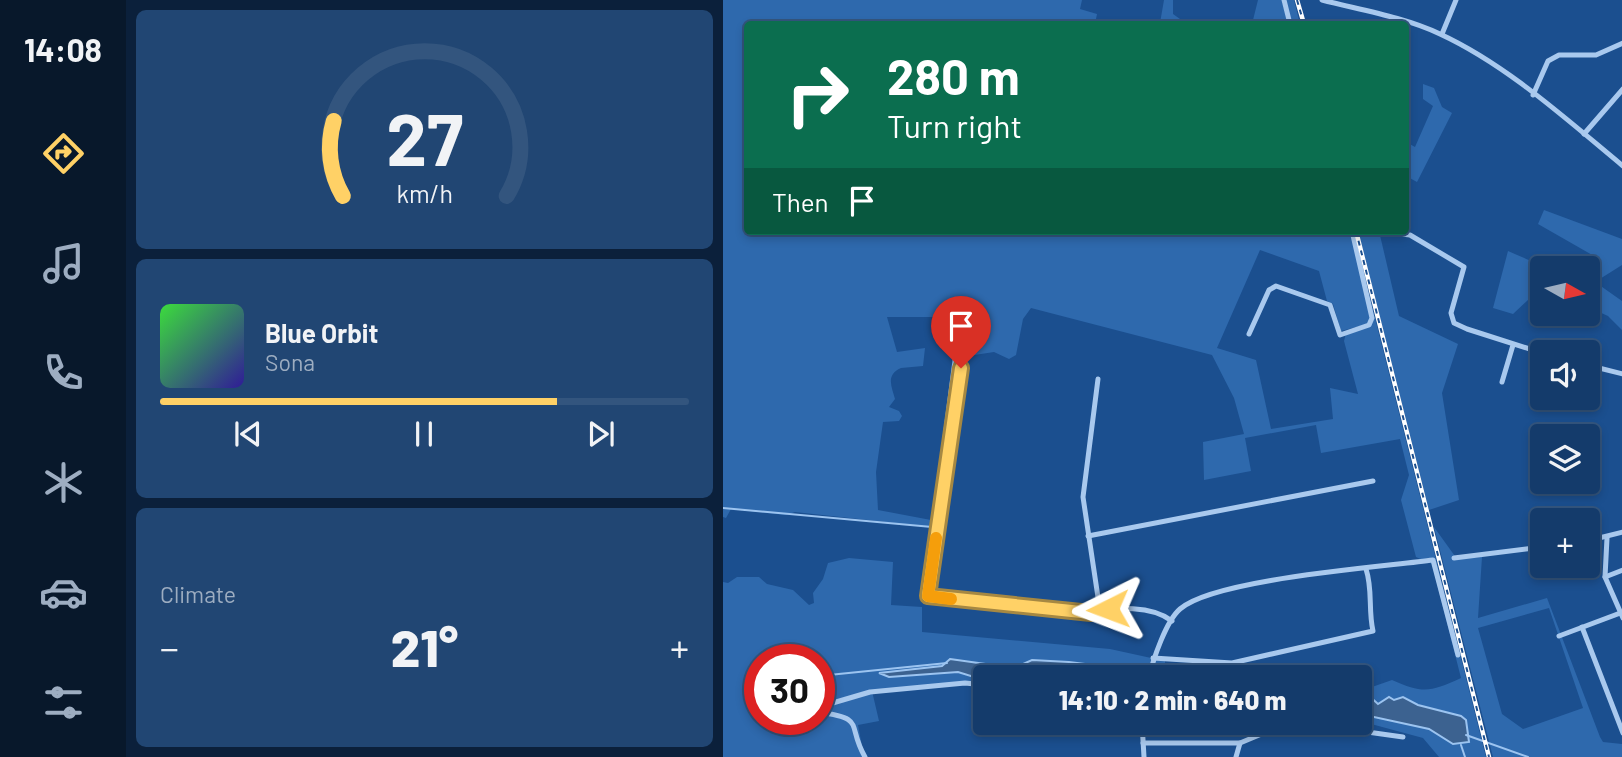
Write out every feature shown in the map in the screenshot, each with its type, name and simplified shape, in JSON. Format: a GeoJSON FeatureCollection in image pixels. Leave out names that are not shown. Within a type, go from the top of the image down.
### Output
{"type":"FeatureCollection","features":[{"type":"Feature","properties":{"kind":"street"},"geometry":{"type":"LineString","coordinates":[[1284,0],[1289,21]]}},
{"type":"Feature","properties":{"kind":"street"},"geometry":{"type":"LineString","coordinates":[[1322,0],[1403,21]]}},
{"type":"Feature","properties":{"kind":"street"},"geometry":{"type":"LineString","coordinates":[[1442,34],[1456,0]]}},
{"type":"Feature","properties":{"kind":"street"},"geometry":{"type":"LineString","coordinates":[[1409,23],[1442,34],[1502,71],[1622,166]]}},
{"type":"Feature","properties":{"kind":"street"},"geometry":{"type":"LineString","coordinates":[[1533,95],[1548,61],[1559,55],[1596,55],[1622,43]]}},
{"type":"Feature","properties":{"kind":"street"},"geometry":{"type":"LineString","coordinates":[[1584,134],[1622,89]]}},
{"type":"Feature","properties":{"kind":"street"},"geometry":{"type":"LineString","coordinates":[[1249,334],[1269,290],[1276,286],[1330,305],[1340,335],[1369,325],[1372,318],[1353,235]]}},
{"type":"Feature","properties":{"kind":"street"},"geometry":{"type":"LineString","coordinates":[[1403,235],[1410,236],[1464,267],[1451,313],[1454,323],[1530,350]]}},
{"type":"Feature","properties":{"kind":"street"},"geometry":{"type":"LineString","coordinates":[[1502,382],[1513,345]]}},
{"type":"Feature","properties":{"kind":"street"},"geometry":{"type":"LineString","coordinates":[[961,368],[928,596],[1091,613],[1108,609],[1160,611],[1172,621]]}},
{"type":"Feature","properties":{"kind":"street"},"geometry":{"type":"LineString","coordinates":[[1600,368],[1622,374]]}},
{"type":"Feature","properties":{"kind":"street"},"geometry":{"type":"LineString","coordinates":[[1098,379],[1083,497],[1099,604],[1108,609]]}},
{"type":"Feature","properties":{"kind":"street"},"geometry":{"type":"LineString","coordinates":[[1088,536],[1373,481]]}},
{"type":"Feature","properties":{"kind":"street"},"geometry":{"type":"LineString","coordinates":[[1600,539],[1622,532]]}},
{"type":"Feature","properties":{"kind":"street"},"geometry":{"type":"LineString","coordinates":[[1558,636],[1622,614],[1605,576],[1607,538]]}},
{"type":"Feature","properties":{"kind":"street"},"geometry":{"type":"LineString","coordinates":[[1454,558],[1530,548]]}},
{"type":"Feature","properties":{"kind":"street"},"geometry":{"type":"LineString","coordinates":[[1152,665],[1179,610],[1199,598],[1318,572],[1433,560],[1458,655]]}},
{"type":"Feature","properties":{"kind":"street"},"geometry":{"type":"LineString","coordinates":[[1153,658],[1232,663],[1373,631],[1368,610],[1371,582],[1366,569]]}},
{"type":"Feature","properties":{"kind":"street"},"geometry":{"type":"LineString","coordinates":[[1605,576],[1622,570]]}},
{"type":"Feature","properties":{"kind":"street"},"geometry":{"type":"LineString","coordinates":[[1582,627],[1622,733]]}},
{"type":"Feature","properties":{"kind":"street"},"geometry":{"type":"LineString","coordinates":[[835,704],[870,692],[973,684]]}},
{"type":"Feature","properties":{"kind":"street"},"geometry":{"type":"LineString","coordinates":[[835,714],[855,723],[865,757]]}},
{"type":"Feature","properties":{"kind":"street"},"geometry":{"type":"LineString","coordinates":[[1144,743],[1240,743],[1264,733],[1298,728],[1403,737]]}},
{"type":"Feature","properties":{"kind":"street"},"geometry":{"type":"LineString","coordinates":[[1143,735],[1144,757]]}},
{"type":"Feature","properties":{"kind":"street"},"geometry":{"type":"LineString","coordinates":[[1236,757],[1240,743]]}},
{"type":"Feature","properties":{"kind":"shaded area"},"geometry":{"type":"Polygon","coordinates":[[[723,0],[1082,0],[1080,9],[1097,14],[1096,21],[744,21],[744,235],[1354,235],[1486,757],[1439,757],[1423,738],[1372,724],[1372,715],[1435,731],[1448,741],[1469,742],[1466,720],[1459,716],[1422,706],[1408,699],[1378,704],[1372,698],[1372,687],[1392,680],[1412,688],[1427,690],[1461,678],[1432,564],[1416,557],[1401,500],[1409,475],[1400,439],[1321,453],[1316,425],[1245,438],[1251,471],[1204,480],[1203,442],[1244,434],[1234,398],[1212,355],[1031,308],[1023,319],[1016,355],[1009,359],[994,352],[968,356],[969,353],[958,340],[961,317],[887,317],[897,352],[925,348],[923,366],[901,368],[891,378],[895,399],[889,407],[899,411],[902,416],[899,421],[883,422],[876,472],[878,510],[931,520],[931,527],[795,512],[786,515],[731,509],[726,518],[723,517],[723,0]],[[1260,250],[1217,348],[1256,360],[1271,429],[1333,419],[1330,388],[1358,394],[1344,341],[1346,333],[1368,324],[1341,331],[1333,304],[1327,301],[1319,271],[1260,250]]]}},
{"type":"Feature","properties":{"kind":"shaded area"},"geometry":{"type":"Polygon","coordinates":[[[1164,0],[1173,0],[1173,14],[1183,21],[1160,21],[1164,0]]]}},
{"type":"Feature","properties":{"kind":"shaded area"},"geometry":{"type":"Polygon","coordinates":[[[1258,0],[1294,0],[1299,21],[1291,21],[1282,1],[1287,21],[1253,21],[1258,0]]]}},
{"type":"Feature","properties":{"kind":"shaded area"},"geometry":{"type":"Polygon","coordinates":[[[1423,84],[1434,88],[1442,107],[1452,113],[1417,182],[1409,178],[1409,144],[1415,147],[1433,106],[1423,99],[1423,84]]]}},
{"type":"Feature","properties":{"kind":"shaded area"},"geometry":{"type":"Polygon","coordinates":[[[1544,210],[1622,239],[1622,265],[1600,279],[1600,256],[1594,256],[1538,224],[1544,210]]]}},
{"type":"Feature","properties":{"kind":"shaded area"},"geometry":{"type":"Polygon","coordinates":[[[1359,235],[1380,235],[1399,316],[1458,344],[1442,393],[1459,500],[1429,510],[1359,235]]]}},
{"type":"Feature","properties":{"kind":"shaded area"},"geometry":{"type":"Polygon","coordinates":[[[1508,251],[1530,261],[1530,299],[1513,314],[1493,308],[1508,251]]]}},
{"type":"Feature","properties":{"kind":"shaded area"},"geometry":{"type":"Polygon","coordinates":[[[1600,286],[1622,301],[1622,330],[1608,316],[1600,312],[1600,286]]]}},
{"type":"Feature","properties":{"kind":"shaded area"},"geometry":{"type":"Polygon","coordinates":[[[1434,527],[1457,559],[1482,557],[1478,618],[1547,598],[1600,737],[1603,742],[1622,744],[1622,757],[1493,757],[1434,527]],[[1549,608],[1478,628],[1502,714],[1523,729],[1583,708],[1549,608]]]}},
{"type":"Feature","properties":{"kind":"shaded area"},"geometry":{"type":"Polygon","coordinates":[[[849,558],[893,562],[891,605],[922,607],[922,632],[1110,649],[1165,661],[1165,665],[1093,665],[1032,660],[1021,665],[993,665],[950,659],[942,666],[880,673],[889,677],[958,672],[973,677],[973,684],[872,691],[879,721],[858,725],[864,757],[723,757],[723,582],[728,583],[737,577],[759,577],[767,584],[793,590],[809,605],[814,603],[813,593],[823,579],[828,563],[849,558]]]}},
{"type":"Feature","properties":{"kind":"shaded area"},"geometry":{"type":"Polygon","coordinates":[[[950,659],[993,665],[973,665],[973,677],[958,672],[889,677],[879,673],[942,666],[950,659]]]}},
{"type":"Feature","properties":{"kind":"shaded area"},"geometry":{"type":"Polygon","coordinates":[[[1032,660],[1093,665],[1021,665],[1032,660]]]}},
{"type":"Feature","properties":{"kind":"shaded area"},"geometry":{"type":"Polygon","coordinates":[[[1389,697],[1394,700],[1403,697],[1418,705],[1461,716],[1466,720],[1469,742],[1453,744],[1429,729],[1372,717],[1372,698],[1378,704],[1389,697]]]}},
{"type":"Feature","properties":{"kind":"waterway"},"geometry":{"type":"LineString","coordinates":[[723,508],[932,527],[959,318]]}},
{"type":"Feature","properties":{"kind":"waterway"},"geometry":{"type":"LineString","coordinates":[[835,674],[947,663]]}},
{"type":"Feature","properties":{"kind":"waterway"},"geometry":{"type":"LineString","coordinates":[[1466,735],[1528,757]]}},
{"type":"Feature","properties":{"kind":"waterway"},"geometry":{"type":"LineString","coordinates":[[1461,745],[1465,757]]}},
{"type":"Feature","properties":{"kind":"railway"},"geometry":{"type":"LineString","coordinates":[[1297,0],[1303,21]]}},
{"type":"Feature","properties":{"kind":"railway"},"geometry":{"type":"LineString","coordinates":[[1357,235],[1489,757]]}},
{"type":"Feature","properties":{"kind":"slow traffic"},"geometry":{"type":"LineString","coordinates":[[936,538],[928,596],[951,599]]}},
{"type":"Feature","properties":{"kind":"route"},"geometry":{"type":"LineString","coordinates":[[961,368],[928,596],[1091,613],[1108,609]]}}]}
